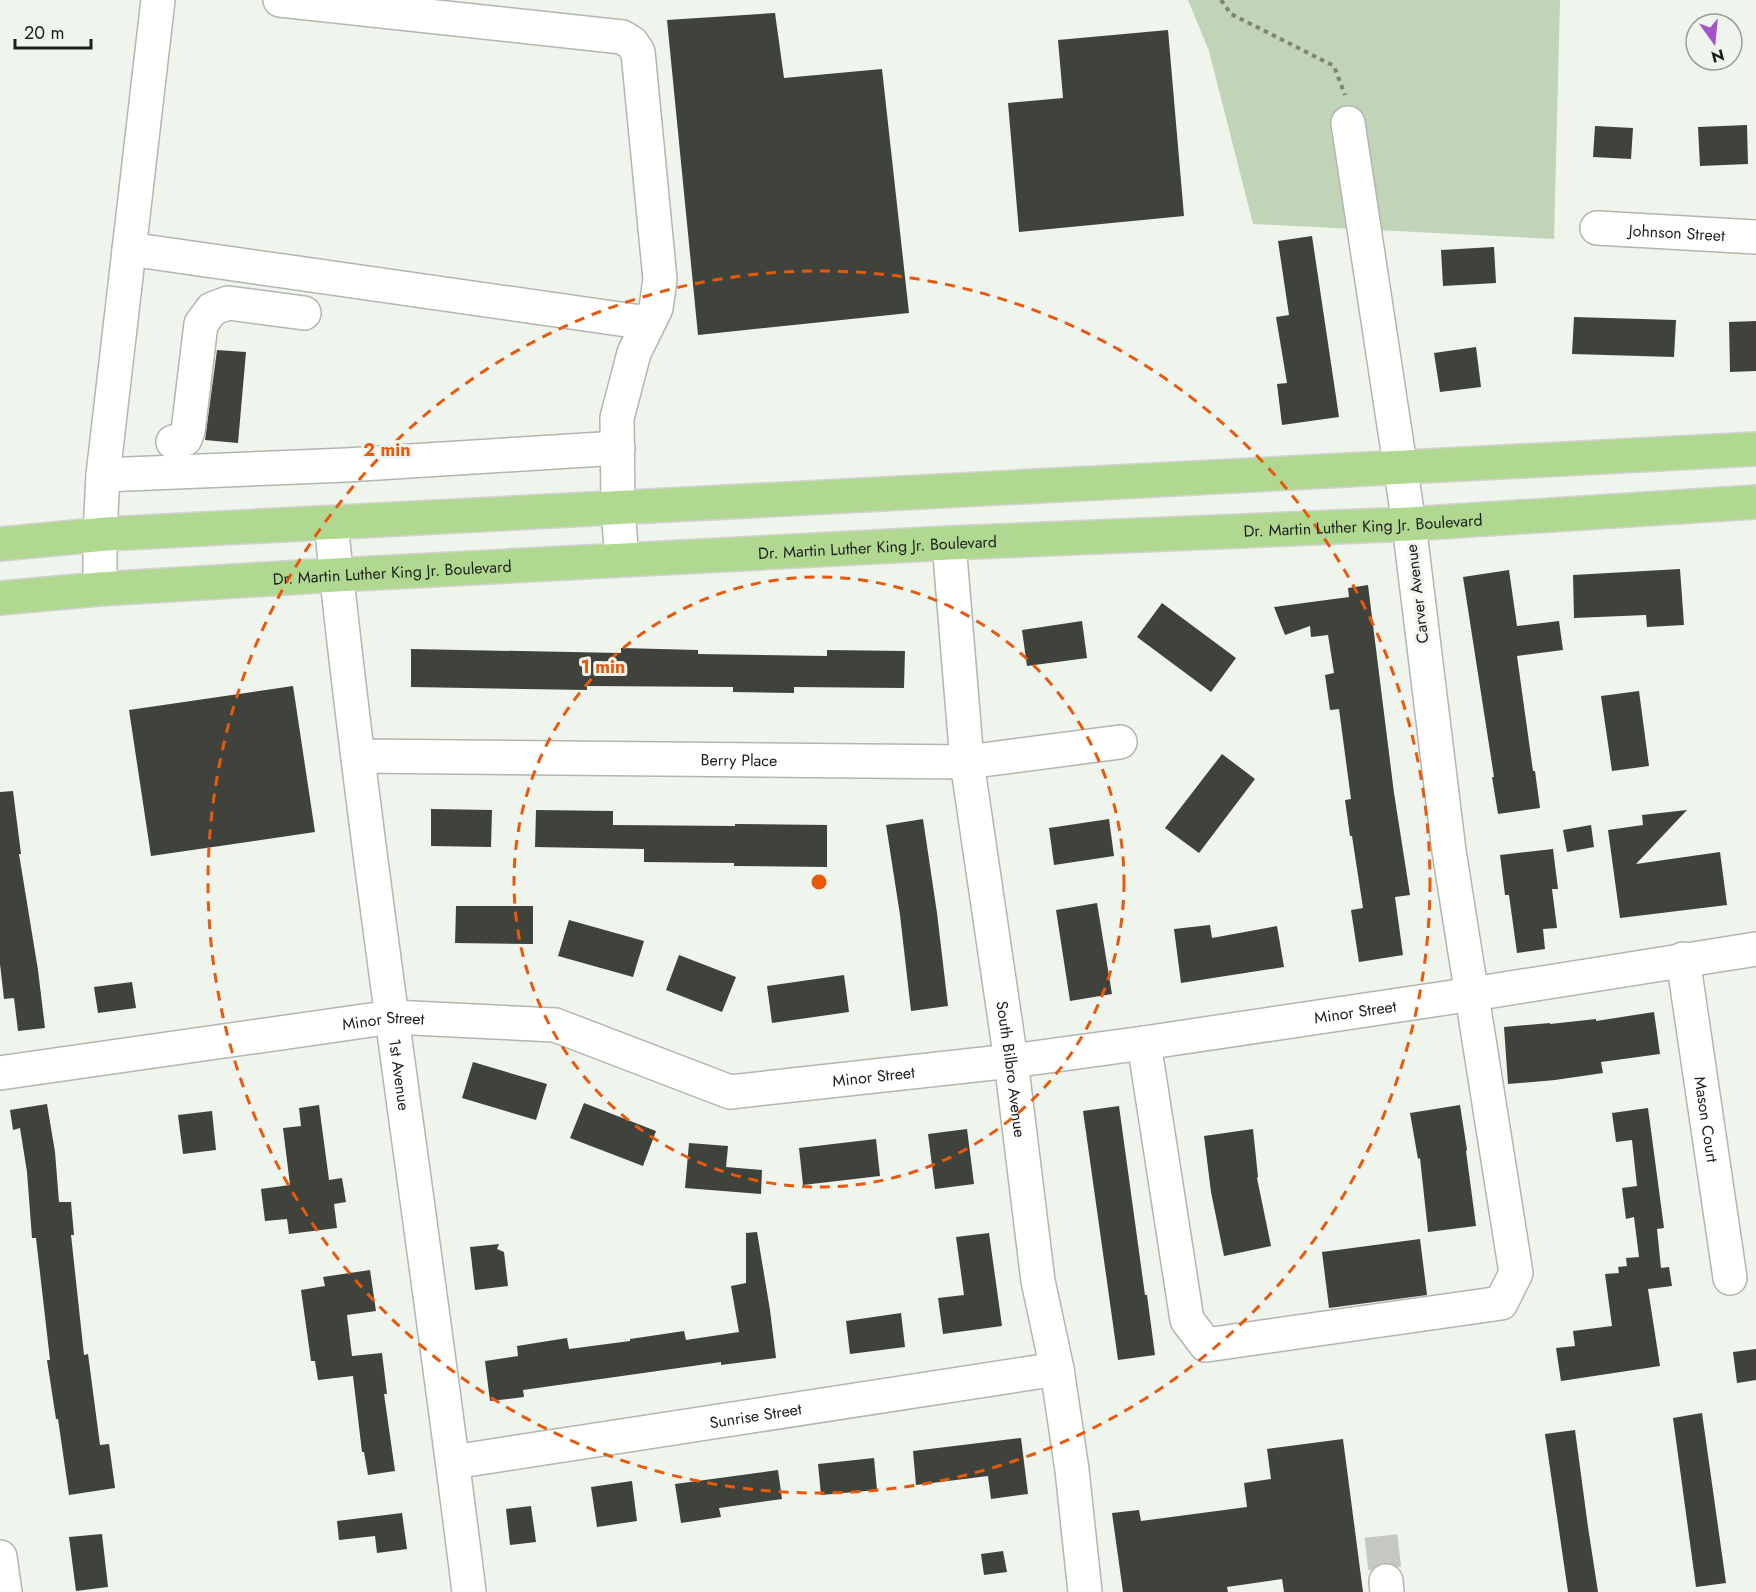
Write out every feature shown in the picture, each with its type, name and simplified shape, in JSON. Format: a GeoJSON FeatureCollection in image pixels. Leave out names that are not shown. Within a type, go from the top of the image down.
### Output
{"type":"FeatureCollection","features":[{"type":"Feature","properties":{"kind":"main road"},"geometry":{"type":"LineString","coordinates":[[0,544],[100,535],[1756,449]]}},
{"type":"Feature","properties":{"kind":"main road","name":"Dr. Martin Luther King Jr. Boulevard"},"geometry":{"type":"LineString","coordinates":[[0,598],[100,589],[336,575],[949,543],[1409,524],[1756,502]]}},
{"type":"Feature","properties":{"kind":"street"},"geometry":{"type":"LineString","coordinates":[[100,589],[102,475],[159,0]]}},
{"type":"Feature","properties":{"kind":"street"},"geometry":{"type":"LineString","coordinates":[[280,0],[622,37],[638,52],[660,279],[656,308],[634,353],[617,418],[618,508],[622,560]]}},
{"type":"Feature","properties":{"kind":"street","name":"Carver Avenue"},"geometry":{"type":"LineString","coordinates":[[1144,1043],[1187,1320],[1206,1345],[1501,1303],[1516,1273],[1449,851],[1409,524],[1347,109]]}},
{"type":"Feature","properties":{"kind":"street","name":"Johnson Street"},"geometry":{"type":"LineString","coordinates":[[1597,228],[1756,237]]}},
{"type":"Feature","properties":{"kind":"street"},"geometry":{"type":"LineString","coordinates":[[129,249],[648,323]]}},
{"type":"Feature","properties":{"kind":"street"},"geometry":{"type":"LineString","coordinates":[[173,442],[185,439],[188,431],[201,324],[212,309],[228,303],[304,313]]}},
{"type":"Feature","properties":{"kind":"street"},"geometry":{"type":"LineString","coordinates":[[102,475],[346,465],[618,448]]}},
{"type":"Feature","properties":{"kind":"street","name":"1st Avenue"},"geometry":{"type":"LineString","coordinates":[[331,523],[358,756],[469,1592]]}},
{"type":"Feature","properties":{"kind":"street","name":"South Bilbro Avenue"},"geometry":{"type":"LineString","coordinates":[[949,543],[967,762],[1011,1061],[1039,1291],[1057,1369],[1072,1470],[1085,1592]]}},
{"type":"Feature","properties":{"kind":"street","name":"Berry Place"},"geometry":{"type":"LineString","coordinates":[[358,756],[967,762],[1120,742]]}},
{"type":"Feature","properties":{"kind":"street","name":"Minor Street"},"geometry":{"type":"LineString","coordinates":[[0,1073],[392,1017],[555,1025],[730,1092],[1011,1061],[1144,1043],[1756,949]]}},
{"type":"Feature","properties":{"kind":"street","name":"Mason Court"},"geometry":{"type":"LineString","coordinates":[[1683,959],[1730,1278]]}},
{"type":"Feature","properties":{"kind":"street","name":"Sunrise Street"},"geometry":{"type":"LineString","coordinates":[[453,1462],[1057,1369]]}},
{"type":"Feature","properties":{"kind":"street"},"geometry":{"type":"LineString","coordinates":[[0,1557],[5,1592]]}},
{"type":"Feature","properties":{"kind":"path"},"geometry":{"type":"LineString","coordinates":[[1221,0],[1231,14],[1334,66],[1347,109]]}},
{"type":"Feature","properties":{"kind":"green space"},"geometry":{"type":"Polygon","coordinates":[[[1188,0],[1560,0],[1554,239],[1253,224],[1209,51],[1188,0]]]}},
{"type":"Feature","properties":{"kind":"building"},"geometry":{"type":"Polygon","coordinates":[[[775,13],[784,78],[882,69],[909,313],[698,335],[667,20],[775,13]]]}},
{"type":"Feature","properties":{"kind":"building"},"geometry":{"type":"Polygon","coordinates":[[[1168,30],[1184,216],[1019,232],[1008,103],[1063,98],[1058,40],[1168,30]]]}},
{"type":"Feature","properties":{"kind":"building"},"geometry":{"type":"Polygon","coordinates":[[[1747,125],[1748,164],[1700,166],[1698,127],[1747,125]]]}},
{"type":"Feature","properties":{"kind":"building"},"geometry":{"type":"Polygon","coordinates":[[[1595,126],[1633,128],[1631,159],[1593,157],[1595,126]]]}},
{"type":"Feature","properties":{"kind":"building"},"geometry":{"type":"Polygon","coordinates":[[[1312,236],[1339,417],[1282,425],[1277,384],[1287,383],[1276,317],[1289,315],[1278,241],[1312,236]]]}},
{"type":"Feature","properties":{"kind":"building"},"geometry":{"type":"Polygon","coordinates":[[[1494,247],[1496,283],[1443,286],[1441,250],[1494,247]]]}},
{"type":"Feature","properties":{"kind":"building"},"geometry":{"type":"Polygon","coordinates":[[[1574,317],[1676,320],[1674,357],[1572,354],[1574,317]]]}},
{"type":"Feature","properties":{"kind":"building"},"geometry":{"type":"Polygon","coordinates":[[[1756,321],[1756,371],[1730,372],[1729,322],[1756,321]]]}},
{"type":"Feature","properties":{"kind":"building"},"geometry":{"type":"Polygon","coordinates":[[[1476,347],[1481,387],[1440,392],[1434,353],[1476,347]]]}},
{"type":"Feature","properties":{"kind":"building"},"geometry":{"type":"Polygon","coordinates":[[[217,350],[246,352],[238,443],[205,440],[217,350]]]}},
{"type":"Feature","properties":{"kind":"building"},"geometry":{"type":"Polygon","coordinates":[[[1680,569],[1684,625],[1647,627],[1646,615],[1574,618],[1573,575],[1680,569]]]}},
{"type":"Feature","properties":{"kind":"building"},"geometry":{"type":"Polygon","coordinates":[[[1509,570],[1517,626],[1559,621],[1563,650],[1517,656],[1540,808],[1498,814],[1463,577],[1509,570]]]}},
{"type":"Feature","properties":{"kind":"building"},"geometry":{"type":"Polygon","coordinates":[[[1368,585],[1394,793],[1410,895],[1395,897],[1403,955],[1359,962],[1351,910],[1363,908],[1345,800],[1351,799],[1339,709],[1330,710],[1325,675],[1334,673],[1328,635],[1311,637],[1310,626],[1285,635],[1274,607],[1349,597],[1348,588],[1368,585]]]}},
{"type":"Feature","properties":{"kind":"building"},"geometry":{"type":"Polygon","coordinates":[[[1162,603],[1236,658],[1211,692],[1137,637],[1162,603]]]}},
{"type":"Feature","properties":{"kind":"building"},"geometry":{"type":"Polygon","coordinates":[[[1082,621],[1087,658],[1027,666],[1022,630],[1082,621]]]}},
{"type":"Feature","properties":{"kind":"building"},"geometry":{"type":"Polygon","coordinates":[[[621,648],[698,650],[698,654],[827,656],[827,650],[905,651],[904,688],[794,687],[794,693],[733,692],[733,687],[587,686],[587,690],[411,687],[411,649],[621,653],[621,648]]]}},
{"type":"Feature","properties":{"kind":"building"},"geometry":{"type":"Polygon","coordinates":[[[293,686],[315,832],[151,856],[129,710],[293,686]]]}},
{"type":"Feature","properties":{"kind":"building"},"geometry":{"type":"Polygon","coordinates":[[[1639,691],[1649,766],[1612,771],[1601,696],[1639,691]]]}},
{"type":"Feature","properties":{"kind":"building"},"geometry":{"type":"Polygon","coordinates":[[[1222,754],[1255,779],[1199,853],[1165,828],[1222,754]]]}},
{"type":"Feature","properties":{"kind":"building"},"geometry":{"type":"Polygon","coordinates":[[[13,791],[21,854],[19,854],[45,1028],[18,1031],[14,998],[4,999],[0,964],[0,792],[13,791]]]}},
{"type":"Feature","properties":{"kind":"building"},"geometry":{"type":"Polygon","coordinates":[[[431,809],[492,810],[491,847],[431,846],[431,809]]]}},
{"type":"Feature","properties":{"kind":"building"},"geometry":{"type":"Polygon","coordinates":[[[536,810],[613,811],[613,825],[827,825],[827,867],[644,862],[644,849],[535,847],[536,810]]]}},
{"type":"Feature","properties":{"kind":"building"},"geometry":{"type":"Polygon","coordinates":[[[1687,810],[1636,864],[1720,852],[1727,905],[1620,918],[1608,830],[1643,825],[1642,815],[1687,810]]]}},
{"type":"Feature","properties":{"kind":"building"},"geometry":{"type":"Polygon","coordinates":[[[923,819],[948,1006],[911,1011],[900,915],[886,825],[923,819]]]}},
{"type":"Feature","properties":{"kind":"building"},"geometry":{"type":"Polygon","coordinates":[[[1109,819],[1114,856],[1054,865],[1049,828],[1109,819]]]}},
{"type":"Feature","properties":{"kind":"building"},"geometry":{"type":"Polygon","coordinates":[[[1591,825],[1594,847],[1567,852],[1563,830],[1591,825]]]}},
{"type":"Feature","properties":{"kind":"building"},"geometry":{"type":"Polygon","coordinates":[[[1553,849],[1558,889],[1552,889],[1557,928],[1543,929],[1545,949],[1517,953],[1509,895],[1505,895],[1500,855],[1553,849]]]}},
{"type":"Feature","properties":{"kind":"building"},"geometry":{"type":"Polygon","coordinates":[[[1097,903],[1112,994],[1070,1001],[1056,910],[1097,903]]]}},
{"type":"Feature","properties":{"kind":"building"},"geometry":{"type":"Polygon","coordinates":[[[456,906],[533,906],[533,944],[455,943],[456,906]]]}},
{"type":"Feature","properties":{"kind":"building"},"geometry":{"type":"Polygon","coordinates":[[[569,920],[644,941],[633,977],[558,956],[569,920]]]}},
{"type":"Feature","properties":{"kind":"building"},"geometry":{"type":"Polygon","coordinates":[[[1210,925],[1212,938],[1277,926],[1284,967],[1181,983],[1174,929],[1210,925]]]}},
{"type":"Feature","properties":{"kind":"building"},"geometry":{"type":"Polygon","coordinates":[[[679,955],[736,977],[722,1012],[666,990],[679,955]]]}},
{"type":"Feature","properties":{"kind":"building"},"geometry":{"type":"Polygon","coordinates":[[[844,975],[849,1012],[772,1023],[767,986],[844,975]]]}},
{"type":"Feature","properties":{"kind":"building"},"geometry":{"type":"Polygon","coordinates":[[[132,982],[136,1008],[98,1013],[94,987],[132,982]]]}},
{"type":"Feature","properties":{"kind":"building"},"geometry":{"type":"Polygon","coordinates":[[[1654,1012],[1660,1054],[1601,1062],[1603,1073],[1508,1084],[1504,1027],[1596,1019],[1596,1021],[1654,1012]]]}},
{"type":"Feature","properties":{"kind":"building"},"geometry":{"type":"Polygon","coordinates":[[[473,1062],[547,1084],[536,1120],[462,1098],[473,1062]]]}},
{"type":"Feature","properties":{"kind":"building"},"geometry":{"type":"Polygon","coordinates":[[[584,1103],[656,1131],[643,1166],[570,1138],[584,1103]]]}},
{"type":"Feature","properties":{"kind":"building"},"geometry":{"type":"Polygon","coordinates":[[[47,1104],[55,1152],[59,1202],[71,1202],[74,1235],[71,1235],[84,1355],[88,1354],[100,1445],[109,1444],[115,1488],[69,1495],[47,1360],[50,1360],[36,1238],[32,1238],[27,1172],[20,1128],[13,1130],[10,1110],[47,1104]]]}},
{"type":"Feature","properties":{"kind":"building"},"geometry":{"type":"Polygon","coordinates":[[[319,1105],[329,1180],[342,1178],[346,1202],[334,1204],[337,1228],[289,1234],[287,1219],[265,1221],[261,1189],[290,1185],[283,1128],[301,1126],[299,1108],[319,1105]]]}},
{"type":"Feature","properties":{"kind":"building"},"geometry":{"type":"Polygon","coordinates":[[[1460,1105],[1476,1226],[1428,1232],[1420,1158],[1418,1159],[1410,1113],[1460,1105]]]}},
{"type":"Feature","properties":{"kind":"building"},"geometry":{"type":"Polygon","coordinates":[[[1119,1106],[1155,1355],[1118,1360],[1083,1111],[1119,1106]]]}},
{"type":"Feature","properties":{"kind":"building"},"geometry":{"type":"Polygon","coordinates":[[[1648,1108],[1664,1228],[1657,1229],[1661,1268],[1669,1267],[1672,1286],[1648,1289],[1660,1366],[1561,1381],[1556,1348],[1575,1346],[1573,1331],[1612,1326],[1605,1274],[1619,1273],[1618,1267],[1627,1266],[1626,1258],[1639,1257],[1634,1217],[1626,1219],[1622,1188],[1637,1186],[1632,1140],[1616,1142],[1612,1113],[1648,1108]]]}},
{"type":"Feature","properties":{"kind":"building"},"geometry":{"type":"Polygon","coordinates":[[[212,1111],[216,1150],[183,1154],[178,1115],[212,1111]]]}},
{"type":"Feature","properties":{"kind":"building"},"geometry":{"type":"Polygon","coordinates":[[[967,1129],[974,1184],[935,1189],[928,1134],[967,1129]]]}},
{"type":"Feature","properties":{"kind":"building"},"geometry":{"type":"Polygon","coordinates":[[[1253,1129],[1257,1178],[1271,1246],[1224,1256],[1211,1192],[1204,1136],[1253,1129]]]}},
{"type":"Feature","properties":{"kind":"building"},"geometry":{"type":"Polygon","coordinates":[[[876,1139],[880,1176],[803,1185],[799,1148],[876,1139]]]}},
{"type":"Feature","properties":{"kind":"building"},"geometry":{"type":"Polygon","coordinates":[[[689,1143],[728,1146],[726,1167],[762,1170],[761,1194],[685,1188],[689,1143]]]}},
{"type":"Feature","properties":{"kind":"building"},"geometry":{"type":"Polygon","coordinates":[[[757,1232],[776,1358],[721,1365],[721,1362],[523,1390],[524,1397],[490,1401],[485,1361],[518,1356],[517,1346],[567,1338],[569,1349],[684,1331],[686,1340],[739,1332],[731,1286],[746,1283],[746,1233],[757,1232]]]}},
{"type":"Feature","properties":{"kind":"building"},"geometry":{"type":"Polygon","coordinates":[[[989,1233],[1002,1326],[943,1334],[938,1298],[964,1295],[956,1237],[989,1233]]]}},
{"type":"Feature","properties":{"kind":"building"},"geometry":{"type":"Polygon","coordinates":[[[1420,1239],[1427,1295],[1329,1308],[1322,1252],[1420,1239]]]}},
{"type":"Feature","properties":{"kind":"building"},"geometry":{"type":"Polygon","coordinates":[[[499,1244],[497,1249],[504,1252],[508,1286],[475,1290],[470,1247],[499,1244]]]}},
{"type":"Feature","properties":{"kind":"building"},"geometry":{"type":"Polygon","coordinates":[[[370,1270],[376,1311],[347,1315],[352,1356],[382,1353],[387,1394],[384,1394],[395,1471],[368,1475],[364,1452],[362,1452],[353,1376],[318,1380],[315,1361],[311,1361],[301,1290],[325,1286],[323,1277],[370,1270]]]}},
{"type":"Feature","properties":{"kind":"building"},"geometry":{"type":"Polygon","coordinates":[[[901,1313],[905,1347],[850,1354],[846,1321],[901,1313]]]}},
{"type":"Feature","properties":{"kind":"building"},"geometry":{"type":"Polygon","coordinates":[[[1756,1349],[1756,1380],[1737,1383],[1733,1352],[1756,1349]]]}},
{"type":"Feature","properties":{"kind":"building"},"geometry":{"type":"Polygon","coordinates":[[[1702,1413],[1726,1583],[1696,1587],[1673,1418],[1702,1413]]]}},
{"type":"Feature","properties":{"kind":"building"},"geometry":{"type":"Polygon","coordinates":[[[1575,1430],[1598,1592],[1568,1592],[1545,1434],[1575,1430]]]}},
{"type":"Feature","properties":{"kind":"building"},"geometry":{"type":"Polygon","coordinates":[[[1021,1438],[1028,1494],[991,1499],[988,1476],[916,1485],[913,1451],[1021,1438]]]}},
{"type":"Feature","properties":{"kind":"building"},"geometry":{"type":"Polygon","coordinates":[[[1343,1439],[1363,1592],[1284,1592],[1282,1579],[1227,1587],[1228,1592],[1123,1592],[1112,1513],[1139,1510],[1141,1521],[1247,1507],[1244,1483],[1271,1479],[1267,1449],[1343,1439]]]}},
{"type":"Feature","properties":{"kind":"building"},"geometry":{"type":"Polygon","coordinates":[[[874,1458],[877,1490],[821,1495],[818,1464],[874,1458]]]}},
{"type":"Feature","properties":{"kind":"building"},"geometry":{"type":"Polygon","coordinates":[[[778,1470],[782,1499],[719,1508],[721,1517],[681,1523],[675,1484],[778,1470]]]}},
{"type":"Feature","properties":{"kind":"building"},"geometry":{"type":"Polygon","coordinates":[[[632,1481],[637,1521],[597,1527],[591,1487],[632,1481]]]}},
{"type":"Feature","properties":{"kind":"building"},"geometry":{"type":"Polygon","coordinates":[[[531,1506],[536,1542],[510,1545],[506,1509],[531,1506]]]}},
{"type":"Feature","properties":{"kind":"building"},"geometry":{"type":"Polygon","coordinates":[[[402,1513],[407,1549],[377,1553],[375,1536],[339,1540],[337,1521],[402,1513]]]}},
{"type":"Feature","properties":{"kind":"building"},"geometry":{"type":"Polygon","coordinates":[[[102,1534],[108,1587],[76,1591],[69,1537],[102,1534]]]}},
{"type":"Feature","properties":{"kind":"building"},"geometry":{"type":"Polygon","coordinates":[[[1003,1551],[1007,1572],[984,1575],[981,1554],[1003,1551]]]}},
{"type":"Feature","properties":{"kind":"tunnel"},"geometry":{"type":"LineString","coordinates":[[1381,1536],[1386,1581]]}}]}
